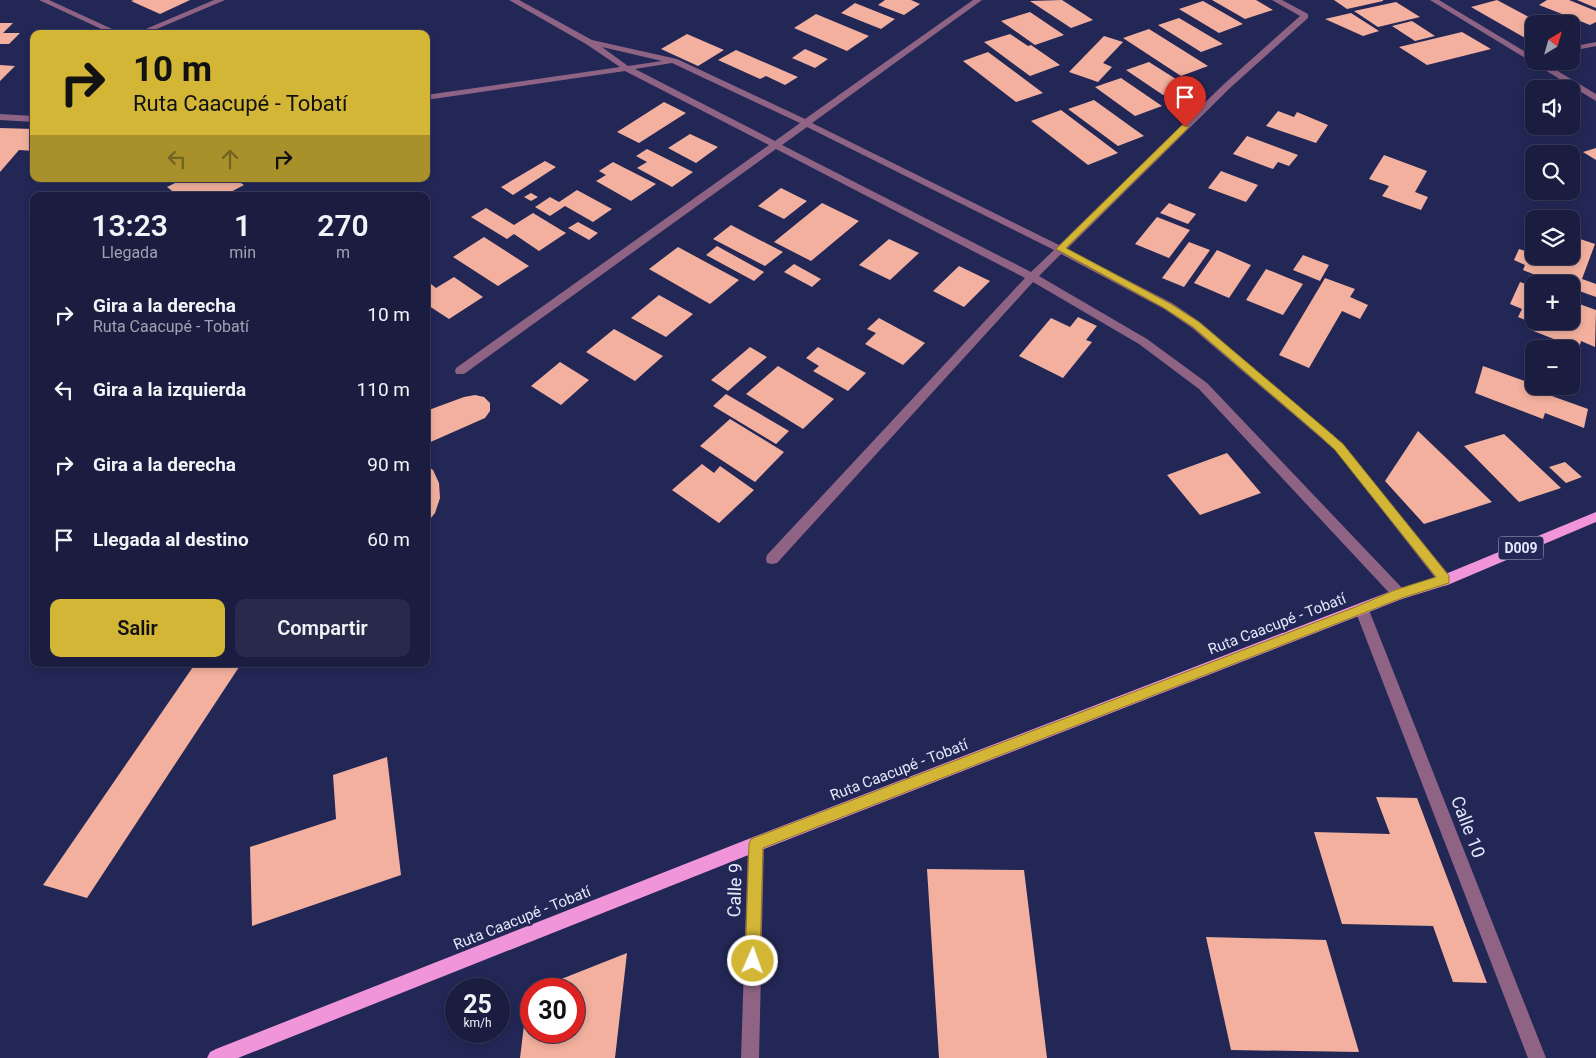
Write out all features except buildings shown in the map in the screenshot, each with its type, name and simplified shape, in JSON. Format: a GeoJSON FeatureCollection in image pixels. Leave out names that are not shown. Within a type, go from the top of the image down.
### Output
{"type":"FeatureCollection","features":[{"type":"Feature","properties":{"kind":"main road","name":"Ruta Caacupé - Tobatí"},"geometry":{"type":"LineString","coordinates":[[216,1058],[756,844],[1362,610],[1399,594],[1445,580],[1596,517]]}},
{"type":"Feature","properties":{"kind":"street"},"geometry":{"type":"LineString","coordinates":[[43,0],[111,30]]}},
{"type":"Feature","properties":{"kind":"street"},"geometry":{"type":"LineString","coordinates":[[148,30],[221,0]]}},
{"type":"Feature","properties":{"kind":"street"},"geometry":{"type":"LineString","coordinates":[[513,0],[589,42],[628,70],[1032,277],[1122,326],[1167,356],[1203,386],[1399,594]]}},
{"type":"Feature","properties":{"kind":"street"},"geometry":{"type":"LineString","coordinates":[[460,371],[978,0]]}},
{"type":"Feature","properties":{"kind":"street"},"geometry":{"type":"LineString","coordinates":[[772,559],[1032,277],[1226,86],[1305,16],[1276,0]]}},
{"type":"Feature","properties":{"kind":"street"},"geometry":{"type":"LineString","coordinates":[[1434,0],[1525,54]]}},
{"type":"Feature","properties":{"kind":"street"},"geometry":{"type":"LineString","coordinates":[[589,42],[674,61],[806,123],[1060,249],[1168,306],[1196,325],[1339,447],[1445,580]]}},
{"type":"Feature","properties":{"kind":"street"},"geometry":{"type":"LineString","coordinates":[[1580,47],[1596,44]]}},
{"type":"Feature","properties":{"kind":"street"},"geometry":{"type":"LineString","coordinates":[[430,97],[628,70],[674,61]]}},
{"type":"Feature","properties":{"kind":"street"},"geometry":{"type":"LineString","coordinates":[[1551,70],[1596,98]]}},
{"type":"Feature","properties":{"kind":"street"},"geometry":{"type":"LineString","coordinates":[[0,118],[30,119]]}},
{"type":"Feature","properties":{"kind":"street","name":"Calle 10"},"geometry":{"type":"LineString","coordinates":[[1362,610],[1537,1058]]}},
{"type":"Feature","properties":{"kind":"street","name":"Calle 9"},"geometry":{"type":"LineString","coordinates":[[750,1058],[756,844]]}},
{"type":"Feature","properties":{"kind":"route"},"geometry":{"type":"LineString","coordinates":[[753,961],[756,844],[1362,610],[1399,594],[1445,580],[1339,447],[1325,434],[1196,325],[1168,306],[1060,249],[1185,127]]}}]}
